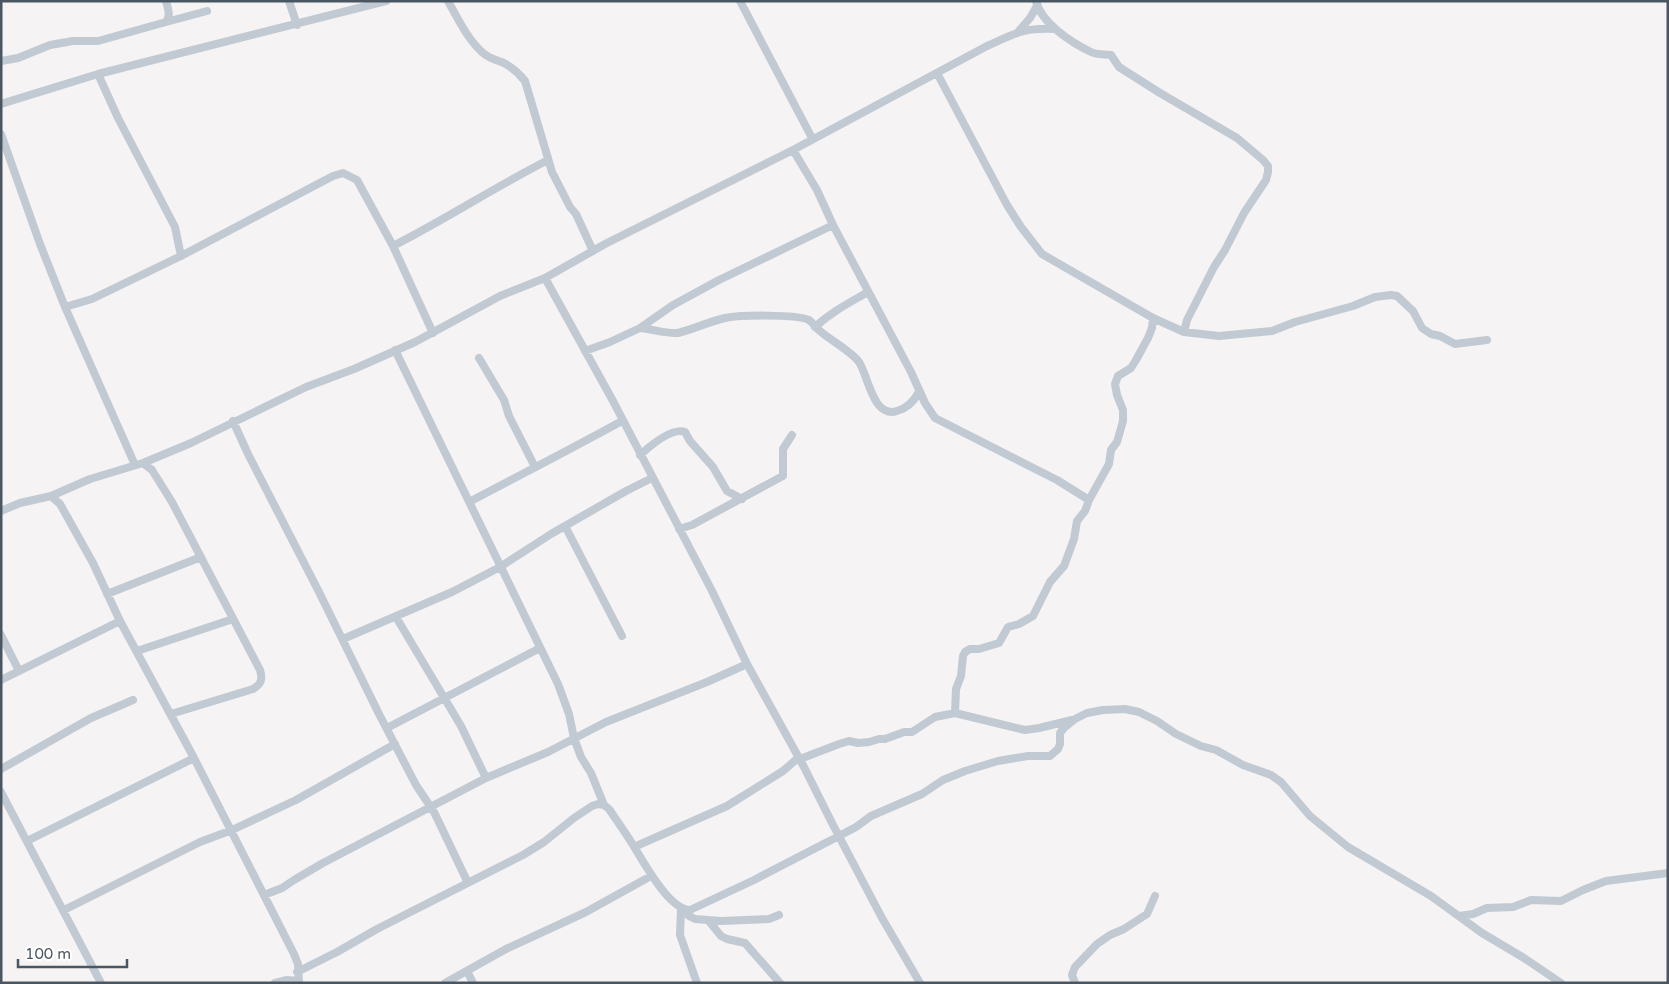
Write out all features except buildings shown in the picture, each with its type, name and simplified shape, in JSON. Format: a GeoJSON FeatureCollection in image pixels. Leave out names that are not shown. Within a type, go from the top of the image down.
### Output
{"type":"FeatureCollection","features":[{"type":"Feature","properties":{"kind":"street"},"geometry":{"type":"LineString","coordinates":[[166,1],[169,17],[166,22]]}},
{"type":"Feature","properties":{"kind":"street"},"geometry":{"type":"LineString","coordinates":[[289,1],[296,25]]}},
{"type":"Feature","properties":{"kind":"street"},"geometry":{"type":"LineString","coordinates":[[1,104],[98,74],[296,25],[363,4],[386,1]]}},
{"type":"Feature","properties":{"kind":"street"},"geometry":{"type":"LineString","coordinates":[[448,1],[467,34],[482,52],[492,59],[518,71],[525,81],[552,172],[560,190],[576,214],[593,250]]}},
{"type":"Feature","properties":{"kind":"street"},"geometry":{"type":"LineString","coordinates":[[740,1],[812,138]]}},
{"type":"Feature","properties":{"kind":"street"},"geometry":{"type":"LineString","coordinates":[[1018,32],[1030,18],[1037,4],[1055,29],[1091,52],[1110,56],[1119,67],[1237,138],[1268,166],[1266,180],[1244,213],[1214,267],[1184,332]]}},
{"type":"Feature","properties":{"kind":"street"},"geometry":{"type":"LineString","coordinates":[[1,61],[18,58],[50,45],[73,41],[98,41],[207,11]]}},
{"type":"Feature","properties":{"kind":"street"},"geometry":{"type":"LineString","coordinates":[[1,511],[20,503],[51,496],[90,479],[139,464],[191,443],[306,387],[433,333],[500,296],[545,278],[593,250],[793,150],[812,138],[987,46],[1018,32],[1035,28],[1055,29]]}},
{"type":"Feature","properties":{"kind":"street"},"geometry":{"type":"LineString","coordinates":[[937,73],[1007,205],[1042,254],[1152,318],[1184,332],[1219,336],[1272,331],[1295,322],[1353,306],[1375,297],[1391,294],[1397,296],[1412,311],[1422,328],[1431,334],[1455,344],[1487,340]]}},
{"type":"Feature","properties":{"kind":"street"},"geometry":{"type":"LineString","coordinates":[[98,74],[111,104],[176,227],[180,256]]}},
{"type":"Feature","properties":{"kind":"street"},"geometry":{"type":"LineString","coordinates":[[1,134],[40,244],[65,307],[139,464],[152,470],[172,502],[260,670],[262,678],[260,685],[253,689],[171,714]]}},
{"type":"Feature","properties":{"kind":"street"},"geometry":{"type":"LineString","coordinates":[[793,150],[817,190],[833,225],[925,403],[935,418],[1057,480],[1089,500]]}},
{"type":"Feature","properties":{"kind":"street"},"geometry":{"type":"LineString","coordinates":[[393,246],[548,160]]}},
{"type":"Feature","properties":{"kind":"street"},"geometry":{"type":"LineString","coordinates":[[65,307],[92,300],[334,176],[344,173],[356,180],[393,246],[433,333]]}},
{"type":"Feature","properties":{"kind":"street"},"geometry":{"type":"LineString","coordinates":[[585,351],[640,328],[673,305],[719,280],[833,225]]}},
{"type":"Feature","properties":{"kind":"street"},"geometry":{"type":"LineString","coordinates":[[545,278],[712,591],[747,664],[799,758],[893,938],[920,983]]}},
{"type":"Feature","properties":{"kind":"street"},"geometry":{"type":"LineString","coordinates":[[815,327],[836,310],[868,292]]}},
{"type":"Feature","properties":{"kind":"street"},"geometry":{"type":"LineString","coordinates":[[640,328],[670,334],[727,318],[796,317],[809,321],[858,360],[872,395],[878,405],[885,410],[894,412],[904,409],[913,402],[920,392]]}},
{"type":"Feature","properties":{"kind":"street"},"geometry":{"type":"LineString","coordinates":[[955,713],[956,689],[961,676],[962,656],[970,649],[979,649],[999,643],[1008,627],[1013,624],[1019,624],[1033,616],[1050,582],[1064,566],[1074,539],[1077,521],[1085,511],[1109,464],[1123,421],[1123,410],[1117,395],[1116,384],[1118,376],[1131,368],[1136,360],[1152,328],[1152,318]]}},
{"type":"Feature","properties":{"kind":"street"},"geometry":{"type":"LineString","coordinates":[[395,350],[558,684],[581,758],[604,804],[634,846],[642,863],[651,876],[682,909],[695,919],[769,920],[779,915]]}},
{"type":"Feature","properties":{"kind":"street"},"geometry":{"type":"LineString","coordinates":[[479,358],[504,400],[509,416],[535,467]]}},
{"type":"Feature","properties":{"kind":"street"},"geometry":{"type":"LineString","coordinates":[[233,421],[379,714],[416,785],[430,807],[468,884]]}},
{"type":"Feature","properties":{"kind":"street"},"geometry":{"type":"LineString","coordinates":[[469,502],[566,453],[622,421]]}},
{"type":"Feature","properties":{"kind":"street"},"geometry":{"type":"LineString","coordinates":[[640,455],[652,444],[677,430],[685,432],[690,441],[713,467],[727,491],[742,498]]}},
{"type":"Feature","properties":{"kind":"street"},"geometry":{"type":"LineString","coordinates":[[679,529],[783,476],[783,449],[792,435]]}},
{"type":"Feature","properties":{"kind":"street"},"geometry":{"type":"LineString","coordinates":[[343,639],[452,592],[500,567],[565,526],[652,478]]}},
{"type":"Feature","properties":{"kind":"street"},"geometry":{"type":"LineString","coordinates":[[51,496],[60,504],[93,563],[120,621],[232,830],[294,954],[298,964],[298,979]]}},
{"type":"Feature","properties":{"kind":"street"},"geometry":{"type":"LineString","coordinates":[[565,526],[622,636]]}},
{"type":"Feature","properties":{"kind":"street"},"geometry":{"type":"LineString","coordinates":[[108,594],[201,558]]}},
{"type":"Feature","properties":{"kind":"street"},"geometry":{"type":"LineString","coordinates":[[396,616],[468,740],[486,778]]}},
{"type":"Feature","properties":{"kind":"street"},"geometry":{"type":"LineString","coordinates":[[137,651],[233,619]]}},
{"type":"Feature","properties":{"kind":"street"},"geometry":{"type":"LineString","coordinates":[[1,680],[120,621]]}},
{"type":"Feature","properties":{"kind":"street"},"geometry":{"type":"LineString","coordinates":[[1,635],[18,671]]}},
{"type":"Feature","properties":{"kind":"street"},"geometry":{"type":"LineString","coordinates":[[387,728],[540,648]]}},
{"type":"Feature","properties":{"kind":"street"},"geometry":{"type":"LineString","coordinates":[[264,895],[282,888],[323,863],[486,778],[606,722],[747,664]]}},
{"type":"Feature","properties":{"kind":"street"},"geometry":{"type":"LineString","coordinates":[[1,769],[91,718],[133,700]]}},
{"type":"Feature","properties":{"kind":"street"},"geometry":{"type":"LineString","coordinates":[[634,846],[727,806],[799,758],[839,744],[869,742],[885,739],[904,732],[912,732],[935,717],[955,713],[1026,730],[1075,719],[1087,713],[1103,710],[1139,712],[1201,746],[1216,750],[1243,765],[1271,775],[1281,782],[1310,816],[1348,847],[1431,896],[1482,933],[1561,983]]}},
{"type":"Feature","properties":{"kind":"street"},"geometry":{"type":"LineString","coordinates":[[682,909],[695,909],[839,836],[871,816],[922,794],[943,780],[965,771],[1005,760],[1028,756],[1050,756],[1058,750],[1060,733],[1075,719]]}},
{"type":"Feature","properties":{"kind":"street"},"geometry":{"type":"LineString","coordinates":[[64,910],[200,842],[232,830],[296,800],[395,744]]}},
{"type":"Feature","properties":{"kind":"street"},"geometry":{"type":"LineString","coordinates":[[26,841],[194,758]]}},
{"type":"Feature","properties":{"kind":"street"},"geometry":{"type":"LineString","coordinates":[[1,792],[101,983]]}},
{"type":"Feature","properties":{"kind":"street"},"geometry":{"type":"LineString","coordinates":[[275,983],[298,979],[386,925],[537,847],[592,806],[604,804]]}},
{"type":"Feature","properties":{"kind":"street"},"geometry":{"type":"LineString","coordinates":[[1459,916],[1473,914],[1487,908],[1513,906],[1531,900],[1561,901],[1606,881],[1668,872]]}},
{"type":"Feature","properties":{"kind":"street"},"geometry":{"type":"LineString","coordinates":[[445,983],[506,949],[586,912],[651,876]]}},
{"type":"Feature","properties":{"kind":"street"},"geometry":{"type":"LineString","coordinates":[[1074,983],[1072,975],[1075,967],[1110,934],[1124,929],[1147,914],[1155,896]]}},
{"type":"Feature","properties":{"kind":"street"},"geometry":{"type":"LineString","coordinates":[[682,909],[680,935],[697,983]]}},
{"type":"Feature","properties":{"kind":"street"},"geometry":{"type":"LineString","coordinates":[[708,920],[720,936],[745,943],[780,983]]}},
{"type":"Feature","properties":{"kind":"street"},"geometry":{"type":"LineString","coordinates":[[467,971],[473,983]]}}]}
